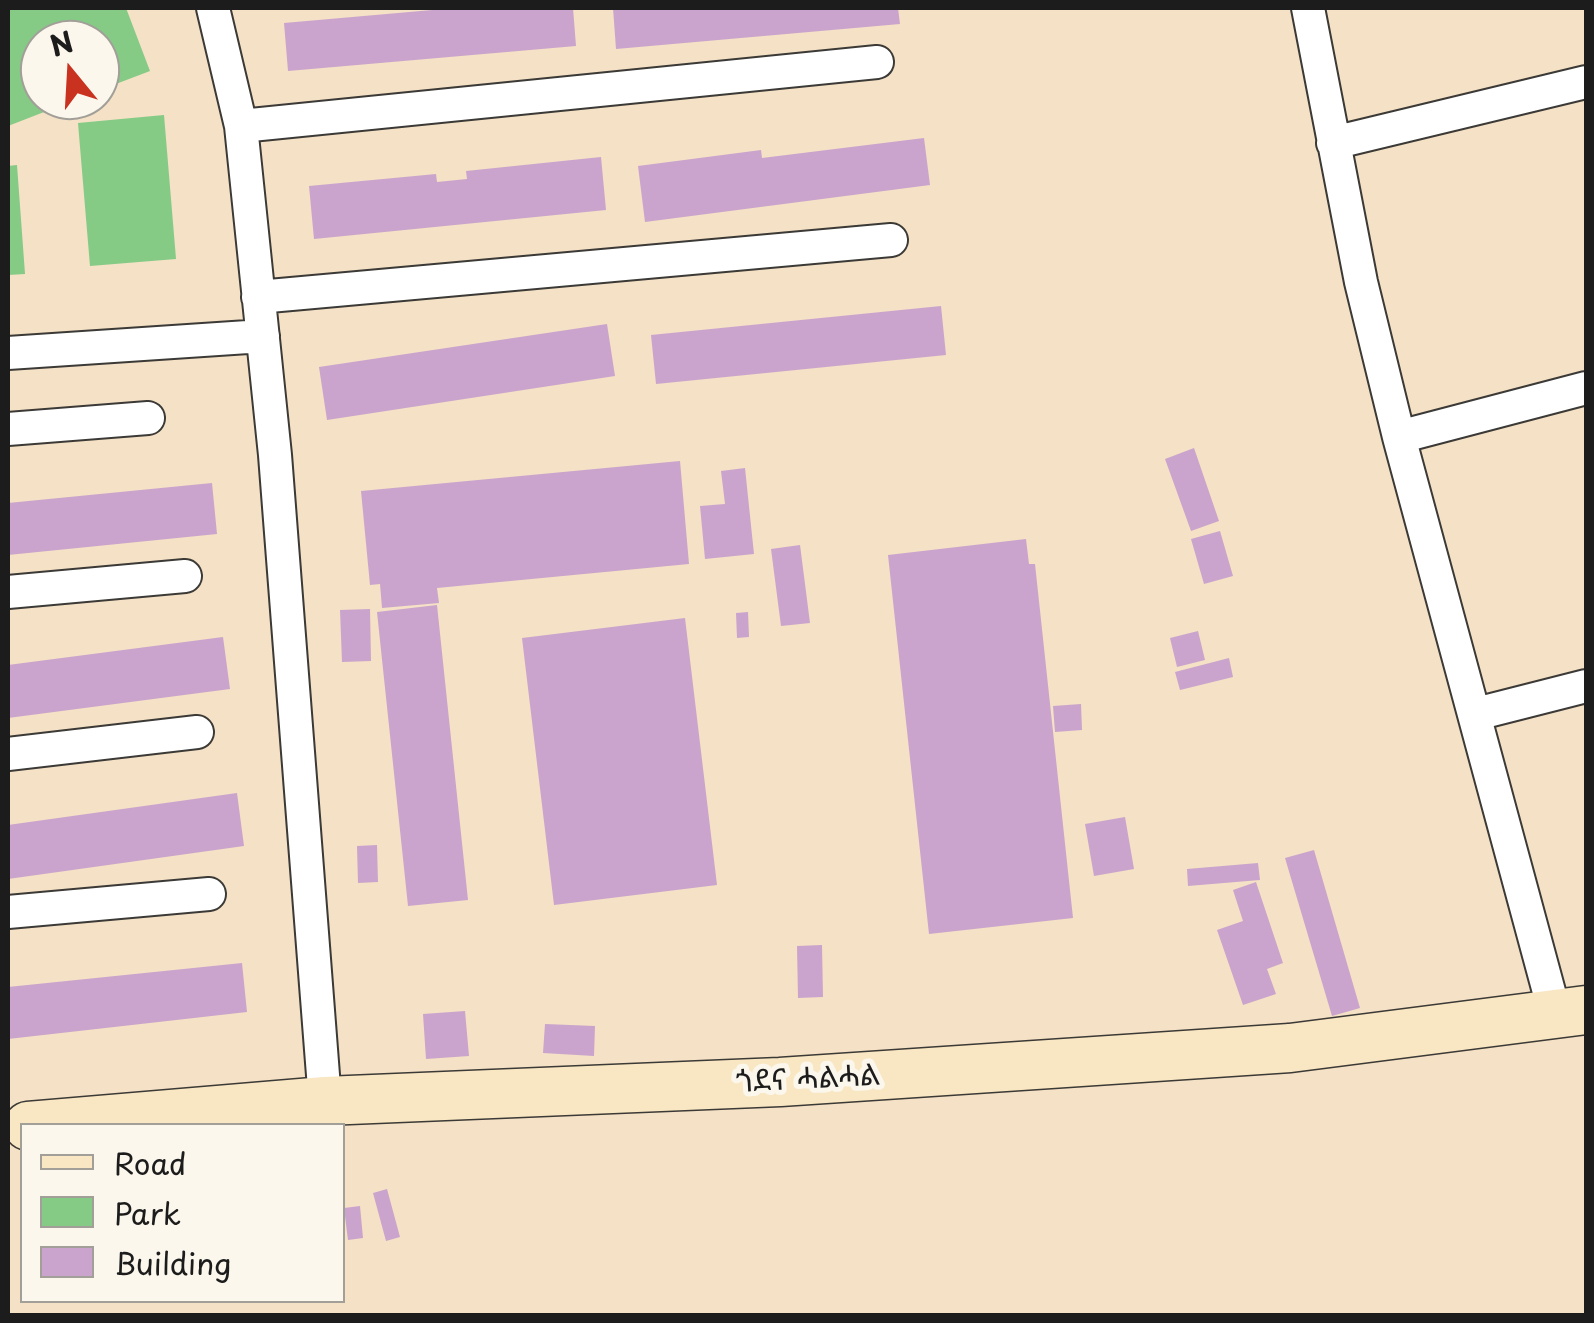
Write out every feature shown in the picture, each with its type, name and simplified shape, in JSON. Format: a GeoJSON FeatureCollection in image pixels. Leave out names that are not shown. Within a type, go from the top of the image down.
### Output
{"type":"FeatureCollection","features":[{"type":"Feature","properties":{"kind":"street"},"geometry":{"type":"LineString","coordinates":[[213,8],[241,126],[263,336],[325,1101]]}},
{"type":"Feature","properties":{"kind":"street"},"geometry":{"type":"LineString","coordinates":[[1308,8],[1361,282],[1400,437],[1476,714],[1571,1012]]}},
{"type":"Feature","properties":{"kind":"street"},"geometry":{"type":"LineString","coordinates":[[241,126],[876,62]]}},
{"type":"Feature","properties":{"kind":"street"},"geometry":{"type":"LineString","coordinates":[[1332,143],[1586,82]]}},
{"type":"Feature","properties":{"kind":"street"},"geometry":{"type":"LineString","coordinates":[[258,296],[891,240]]}},
{"type":"Feature","properties":{"kind":"street"},"geometry":{"type":"LineString","coordinates":[[8,354],[263,336]]}},
{"type":"Feature","properties":{"kind":"street"},"geometry":{"type":"LineString","coordinates":[[1400,437],[1586,388]]}},
{"type":"Feature","properties":{"kind":"street"},"geometry":{"type":"LineString","coordinates":[[8,429],[148,418]]}},
{"type":"Feature","properties":{"kind":"street"},"geometry":{"type":"LineString","coordinates":[[8,592],[185,576]]}},
{"type":"Feature","properties":{"kind":"street"},"geometry":{"type":"LineString","coordinates":[[1476,714],[1586,686]]}},
{"type":"Feature","properties":{"kind":"street"},"geometry":{"type":"LineString","coordinates":[[8,754],[197,732]]}},
{"type":"Feature","properties":{"kind":"street"},"geometry":{"type":"LineString","coordinates":[[8,912],[209,894]]}},
{"type":"Feature","properties":{"kind":"street","name":"ጎደና ሓልሓል"},"geometry":{"type":"LineString","coordinates":[[61,1123],[325,1101],[780,1082],[1270,1050],[1571,1012]]}},
{"type":"Feature","properties":{"kind":"green space"},"geometry":{"type":"Polygon","coordinates":[[[8,8],[126,8],[150,71],[120,82],[120,20],[20,20],[20,120],[23,120],[8,126],[8,8]]]}},
{"type":"Feature","properties":{"kind":"green space"},"geometry":{"type":"Polygon","coordinates":[[[164,115],[176,259],[90,266],[78,123],[164,115]]]}},
{"type":"Feature","properties":{"kind":"green space"},"geometry":{"type":"Polygon","coordinates":[[[17,165],[25,274],[8,275],[8,166],[17,165]]]}},
{"type":"Feature","properties":{"kind":"building"},"geometry":{"type":"Polygon","coordinates":[[[455,8],[573,8],[576,46],[288,71],[284,23],[455,8]]]}},
{"type":"Feature","properties":{"kind":"building"},"geometry":{"type":"Polygon","coordinates":[[[613,8],[898,8],[900,24],[616,49],[613,8]]]}},
{"type":"Feature","properties":{"kind":"building"},"geometry":{"type":"Polygon","coordinates":[[[924,138],[930,185],[645,222],[638,166],[761,150],[762,158],[924,138]]]}},
{"type":"Feature","properties":{"kind":"building"},"geometry":{"type":"Polygon","coordinates":[[[601,157],[606,210],[314,239],[309,186],[436,174],[437,182],[467,179],[466,171],[601,157]]]}},
{"type":"Feature","properties":{"kind":"building"},"geometry":{"type":"Polygon","coordinates":[[[941,306],[946,355],[656,384],[651,335],[941,306]]]}},
{"type":"Feature","properties":{"kind":"building"},"geometry":{"type":"Polygon","coordinates":[[[607,324],[615,376],[327,420],[319,367],[607,324]]]}},
{"type":"Feature","properties":{"kind":"building"},"geometry":{"type":"Polygon","coordinates":[[[1194,448],[1219,521],[1191,531],[1165,459],[1194,448]]]}},
{"type":"Feature","properties":{"kind":"building"},"geometry":{"type":"Polygon","coordinates":[[[680,461],[689,564],[437,588],[439,603],[382,608],[380,584],[370,585],[361,491],[680,461]]]}},
{"type":"Feature","properties":{"kind":"building"},"geometry":{"type":"Polygon","coordinates":[[[745,468],[754,554],[705,559],[700,506],[725,504],[721,471],[745,468]]]}},
{"type":"Feature","properties":{"kind":"building"},"geometry":{"type":"Polygon","coordinates":[[[212,483],[217,534],[8,555],[8,503],[212,483]]]}},
{"type":"Feature","properties":{"kind":"building"},"geometry":{"type":"Polygon","coordinates":[[[1220,531],[1233,576],[1204,584],[1191,539],[1220,531]]]}},
{"type":"Feature","properties":{"kind":"building"},"geometry":{"type":"Polygon","coordinates":[[[1026,539],[1029,564],[1035,564],[1073,918],[929,934],[888,555],[1026,539]]]}},
{"type":"Feature","properties":{"kind":"building"},"geometry":{"type":"Polygon","coordinates":[[[800,545],[810,623],[781,626],[771,549],[800,545]]]}},
{"type":"Feature","properties":{"kind":"building"},"geometry":{"type":"Polygon","coordinates":[[[437,605],[468,900],[408,906],[377,612],[437,605]]]}},
{"type":"Feature","properties":{"kind":"building"},"geometry":{"type":"Polygon","coordinates":[[[370,609],[371,661],[342,662],[340,610],[370,609]]]}},
{"type":"Feature","properties":{"kind":"building"},"geometry":{"type":"Polygon","coordinates":[[[748,612],[749,637],[737,638],[736,613],[748,612]]]}},
{"type":"Feature","properties":{"kind":"building"},"geometry":{"type":"Polygon","coordinates":[[[685,618],[717,885],[554,905],[522,638],[685,618]]]}},
{"type":"Feature","properties":{"kind":"building"},"geometry":{"type":"Polygon","coordinates":[[[1198,631],[1205,660],[1177,667],[1170,638],[1198,631]]]}},
{"type":"Feature","properties":{"kind":"building"},"geometry":{"type":"Polygon","coordinates":[[[223,637],[230,689],[8,718],[8,665],[223,637]]]}},
{"type":"Feature","properties":{"kind":"building"},"geometry":{"type":"Polygon","coordinates":[[[1229,658],[1233,677],[1180,690],[1175,672],[1229,658]]]}},
{"type":"Feature","properties":{"kind":"building"},"geometry":{"type":"Polygon","coordinates":[[[1081,704],[1082,730],[1055,732],[1053,706],[1081,704]]]}},
{"type":"Feature","properties":{"kind":"building"},"geometry":{"type":"Polygon","coordinates":[[[237,793],[244,846],[8,879],[8,825],[237,793]]]}},
{"type":"Feature","properties":{"kind":"building"},"geometry":{"type":"Polygon","coordinates":[[[1125,817],[1134,869],[1094,876],[1085,824],[1125,817]]]}},
{"type":"Feature","properties":{"kind":"building"},"geometry":{"type":"Polygon","coordinates":[[[377,845],[378,882],[358,883],[357,846],[377,845]]]}},
{"type":"Feature","properties":{"kind":"building"},"geometry":{"type":"Polygon","coordinates":[[[1314,850],[1360,1008],[1332,1016],[1285,858],[1314,850]]]}},
{"type":"Feature","properties":{"kind":"building"},"geometry":{"type":"Polygon","coordinates":[[[1258,863],[1260,880],[1188,886],[1187,869],[1258,863]]]}},
{"type":"Feature","properties":{"kind":"building"},"geometry":{"type":"Polygon","coordinates":[[[1256,882],[1283,963],[1267,969],[1276,994],[1243,1005],[1217,930],[1243,921],[1233,890],[1256,882]]]}},
{"type":"Feature","properties":{"kind":"building"},"geometry":{"type":"Polygon","coordinates":[[[822,945],[823,997],[798,998],[797,946],[822,945]]]}},
{"type":"Feature","properties":{"kind":"building"},"geometry":{"type":"Polygon","coordinates":[[[242,963],[247,1012],[8,1039],[8,987],[242,963]]]}},
{"type":"Feature","properties":{"kind":"building"},"geometry":{"type":"Polygon","coordinates":[[[465,1011],[469,1056],[426,1059],[423,1014],[465,1011]]]}},
{"type":"Feature","properties":{"kind":"building"},"geometry":{"type":"Polygon","coordinates":[[[545,1024],[595,1026],[594,1056],[543,1053],[545,1024]]]}},
{"type":"Feature","properties":{"kind":"building"},"geometry":{"type":"Polygon","coordinates":[[[387,1189],[400,1237],[386,1241],[373,1193],[387,1189]]]}},
{"type":"Feature","properties":{"kind":"building"},"geometry":{"type":"Polygon","coordinates":[[[360,1206],[363,1238],[348,1240],[345,1208],[360,1206]]]}}]}
